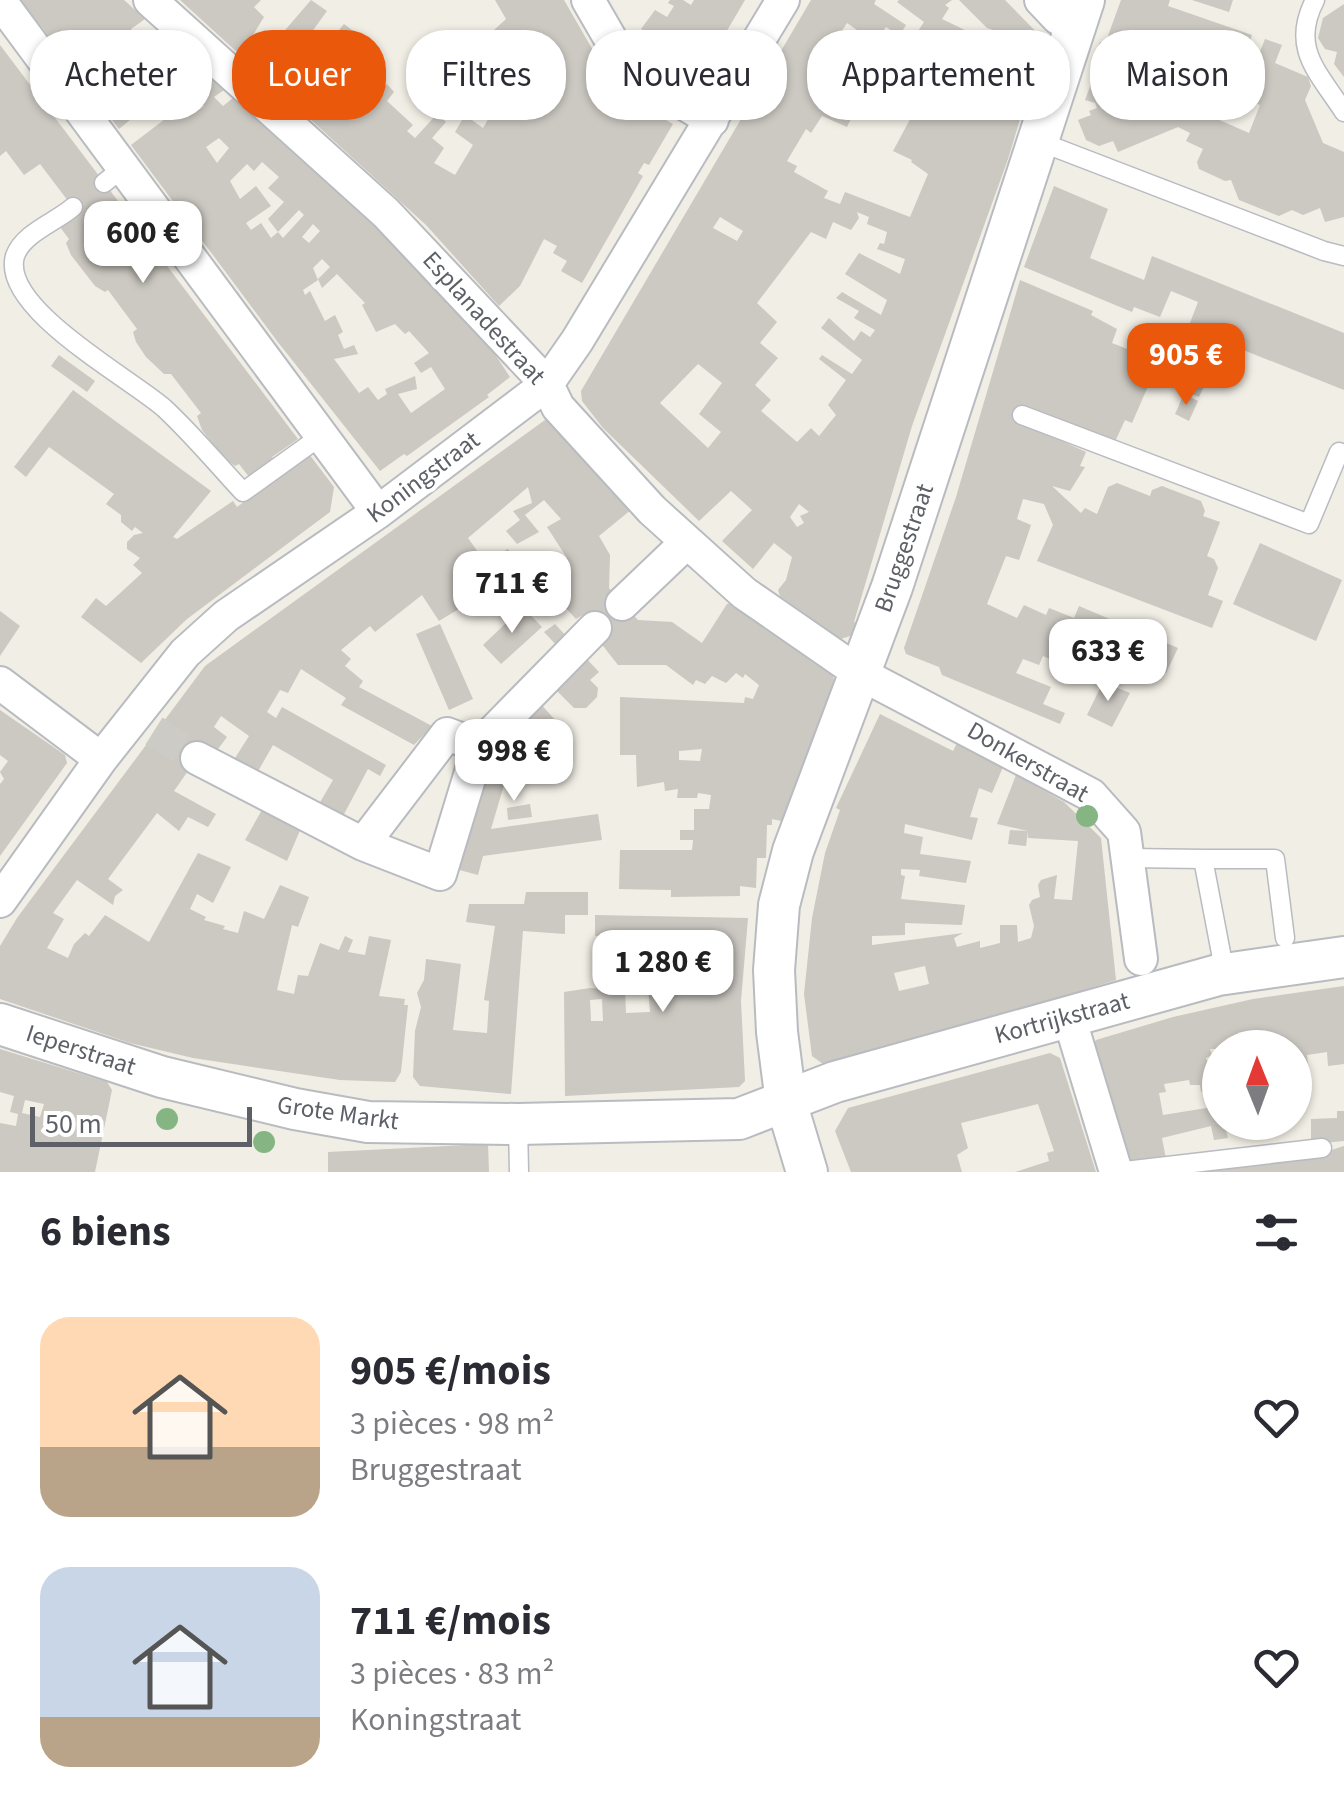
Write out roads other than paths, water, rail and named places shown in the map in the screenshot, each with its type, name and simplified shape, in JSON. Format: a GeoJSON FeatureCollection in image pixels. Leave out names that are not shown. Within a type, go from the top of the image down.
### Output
{"type":"FeatureCollection","features":[{"type":"Feature","properties":{"kind":"street"},"geometry":{"type":"LineString","coordinates":[[0,0],[114,175],[378,512]]}},
{"type":"Feature","properties":{"kind":"street","name":"Esplanadestraat"},"geometry":{"type":"LineString","coordinates":[[150,0],[386,213],[547,384],[558,407],[686,543],[744,592],[862,674]]}},
{"type":"Feature","properties":{"kind":"street"},"geometry":{"type":"LineString","coordinates":[[588,0],[605,30]]}},
{"type":"Feature","properties":{"kind":"street","name":"Koningstraat"},"geometry":{"type":"LineString","coordinates":[[765,30],[783,0]]}},
{"type":"Feature","properties":{"kind":"street"},"geometry":{"type":"LineString","coordinates":[[1041,0],[1058,18],[1080,12]]}},
{"type":"Feature","properties":{"kind":"street","name":"Bruggestraat"},"geometry":{"type":"LineString","coordinates":[[808,1172],[786,1102],[777,1032],[774,970],[779,906],[794,851],[963,394],[1080,12]]}},
{"type":"Feature","properties":{"kind":"street","name":"Koningstraat"},"geometry":{"type":"LineString","coordinates":[[0,901],[101,758],[144,724],[185,654],[226,616],[378,512],[547,384],[712,120]]}},
{"type":"Feature","properties":{"kind":"street"},"geometry":{"type":"LineString","coordinates":[[622,604],[686,543]]}},
{"type":"Feature","properties":{"kind":"street"},"geometry":{"type":"LineString","coordinates":[[197,758],[362,844],[440,874],[479,746],[595,628]]}},
{"type":"Feature","properties":{"kind":"street","name":"Donkerstraat"},"geometry":{"type":"LineString","coordinates":[[862,674],[1091,795],[1126,845]]}},
{"type":"Feature","properties":{"kind":"street"},"geometry":{"type":"LineString","coordinates":[[0,683],[101,758]]}},
{"type":"Feature","properties":{"kind":"street"},"geometry":{"type":"LineString","coordinates":[[362,844],[447,734],[479,746]]}},
{"type":"Feature","properties":{"kind":"street"},"geometry":{"type":"LineString","coordinates":[[1126,845],[1141,959]]}},
{"type":"Feature","properties":{"kind":"street","name":"Kortrijkstraat"},"geometry":{"type":"LineString","coordinates":[[786,1102],[835,1082],[1225,974],[1344,957]]}},
{"type":"Feature","properties":{"kind":"street"},"geometry":{"type":"LineString","coordinates":[[1069,1016],[1116,1172]]}},
{"type":"Feature","properties":{"kind":"street","name":"Ieperstraat"},"geometry":{"type":"LineString","coordinates":[[0,1024],[162,1077]]}},
{"type":"Feature","properties":{"kind":"street","name":"Grote Markt"},"geometry":{"type":"LineString","coordinates":[[162,1077],[296,1110],[368,1122],[518,1124],[739,1119],[786,1102]]}},
{"type":"Feature","properties":{"kind":"lane"},"geometry":{"type":"LineString","coordinates":[[1315,0],[1304,24],[1304,47],[1344,112]]}},
{"type":"Feature","properties":{"kind":"lane"},"geometry":{"type":"LineString","coordinates":[[1038,141],[1324,252],[1344,256]]}},
{"type":"Feature","properties":{"kind":"lane"},"geometry":{"type":"LineString","coordinates":[[74,207],[20,247],[14,259],[14,277],[44,320],[163,408],[243,492],[321,436]]}},
{"type":"Feature","properties":{"kind":"lane"},"geometry":{"type":"LineString","coordinates":[[1022,416],[1308,524],[1339,452]]}},
{"type":"Feature","properties":{"kind":"lane"},"geometry":{"type":"LineString","coordinates":[[1126,845],[1203,859],[1276,859],[1285,938]]}},
{"type":"Feature","properties":{"kind":"lane"},"geometry":{"type":"LineString","coordinates":[[1203,859],[1225,974]]}},
{"type":"Feature","properties":{"kind":"lane"},"geometry":{"type":"LineString","coordinates":[[518,1124],[520,1172]]}},
{"type":"Feature","properties":{"kind":"lane"},"geometry":{"type":"LineString","coordinates":[[1116,1172],[1322,1148]]}},
{"type":"Feature","properties":{"kind":"tunnel"},"geometry":{"type":"LineString","coordinates":[[154,731],[197,758]]}}]}
